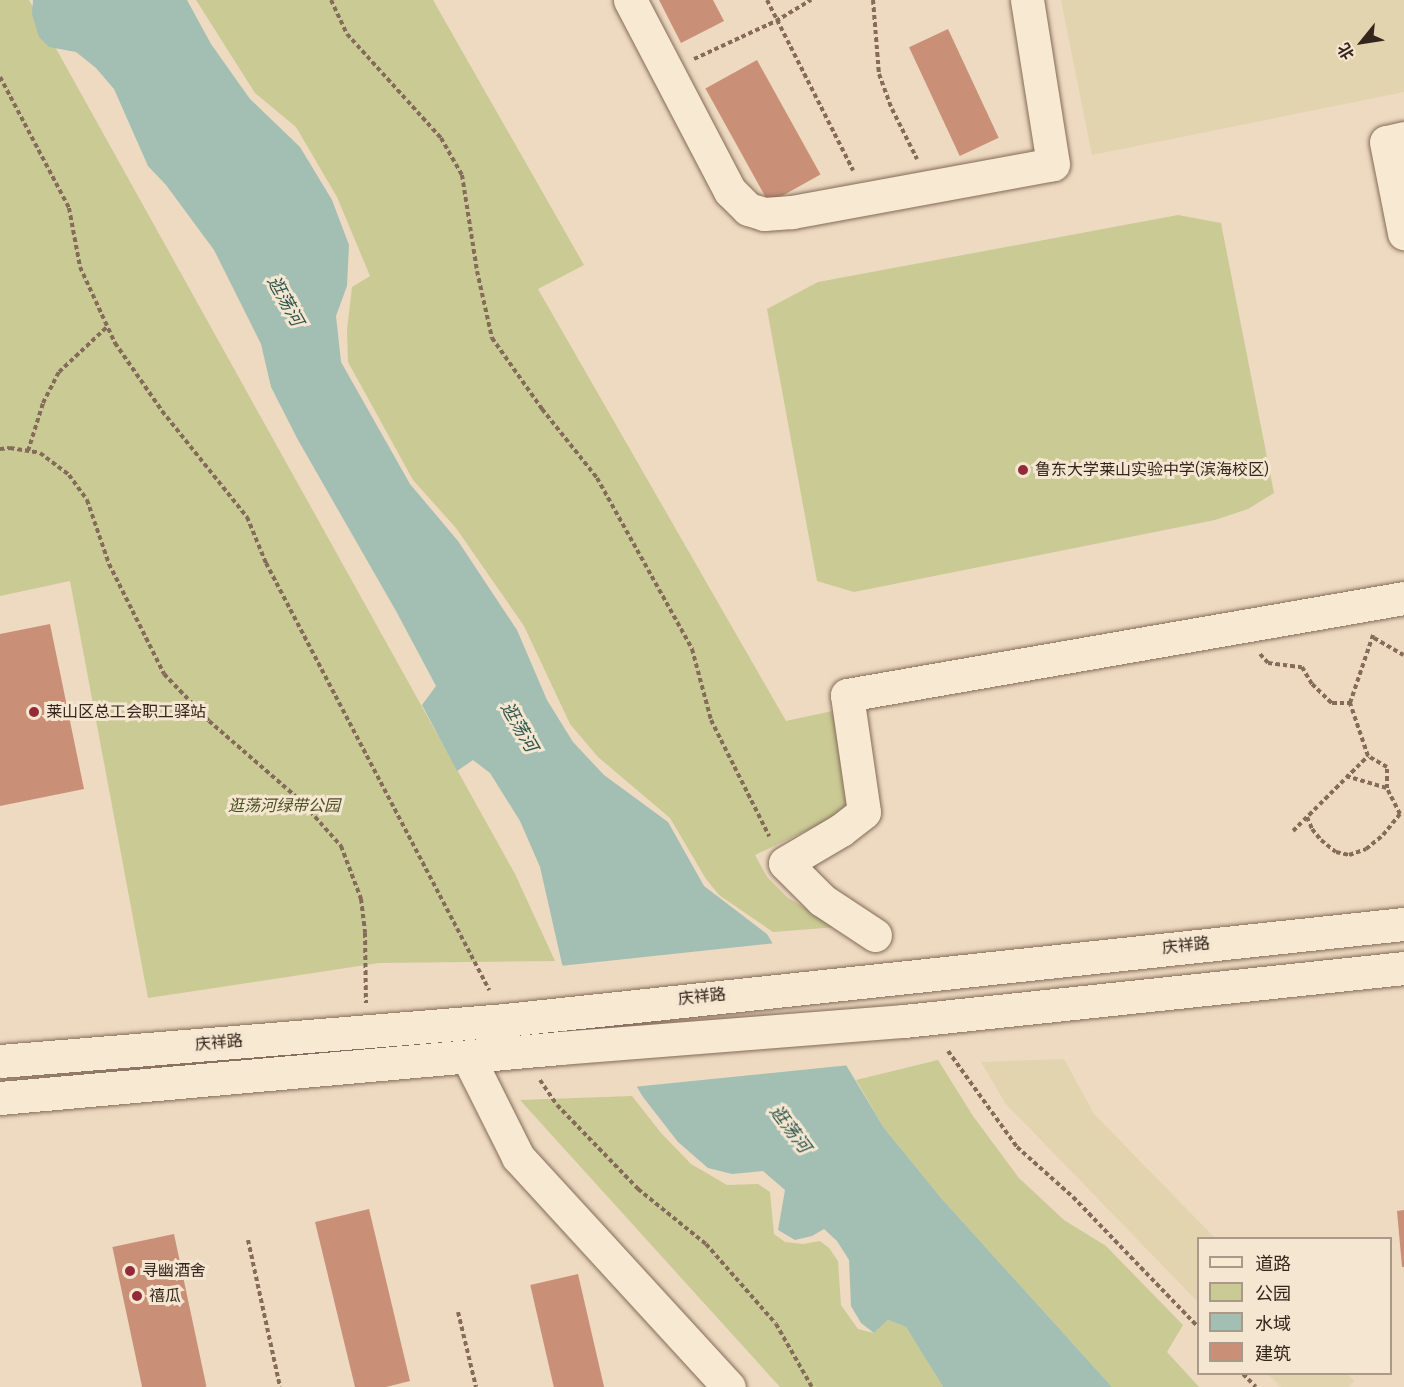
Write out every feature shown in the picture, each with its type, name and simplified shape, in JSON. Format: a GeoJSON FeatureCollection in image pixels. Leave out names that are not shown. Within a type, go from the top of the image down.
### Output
{"type":"FeatureCollection","features":[{"type":"Feature","properties":{"kind":"street"},"geometry":{"type":"LineString","coordinates":[[630,0],[730,191],[748,208],[764,214],[1053,164],[1027,0]]}},
{"type":"Feature","properties":{"kind":"street"},"geometry":{"type":"LineString","coordinates":[[1404,138],[1386,142],[1404,233]]}},
{"type":"Feature","properties":{"kind":"street"},"geometry":{"type":"LineString","coordinates":[[875,935],[822,900],[785,863],[841,830],[864,812],[847,695],[1249,627],[1404,598]]}},
{"type":"Feature","properties":{"kind":"street","name":"庆祥路"},"geometry":{"type":"LineString","coordinates":[[0,1061],[505,1020],[869,979],[1404,924]]}},
{"type":"Feature","properties":{"kind":"street"},"geometry":{"type":"LineString","coordinates":[[0,1098],[560,1048],[904,1021],[1404,968]]}},
{"type":"Feature","properties":{"kind":"street"},"geometry":{"type":"LineString","coordinates":[[468,1057],[518,1157],[729,1387]]}},
{"type":"Feature","properties":{"kind":"path"},"geometry":{"type":"LineString","coordinates":[[332,0],[348,34],[441,138],[462,174],[477,271],[492,338],[542,409],[597,478],[692,649],[711,720],[754,809],[785,863]]}},
{"type":"Feature","properties":{"kind":"path"},"geometry":{"type":"LineString","coordinates":[[766,0],[867,198]]}},
{"type":"Feature","properties":{"kind":"path"},"geometry":{"type":"LineString","coordinates":[[664,65],[691,61],[776,21],[811,0]]}},
{"type":"Feature","properties":{"kind":"path"},"geometry":{"type":"LineString","coordinates":[[873,0],[879,74],[892,109],[932,186]]}},
{"type":"Feature","properties":{"kind":"path"},"geometry":{"type":"LineString","coordinates":[[0,77],[69,208],[80,267],[115,343],[155,402],[247,517],[266,563],[505,1020]]}},
{"type":"Feature","properties":{"kind":"path"},"geometry":{"type":"LineString","coordinates":[[28,451],[43,403],[59,372],[108,326]]}},
{"type":"Feature","properties":{"kind":"path"},"geometry":{"type":"LineString","coordinates":[[0,449],[40,453],[69,475],[87,500],[109,564],[164,674],[209,721],[300,800],[341,846],[361,899],[365,933],[365,995],[369,1030]]}},
{"type":"Feature","properties":{"kind":"path"},"geometry":{"type":"LineString","coordinates":[[1307,817],[1312,829],[1322,840],[1336,852],[1349,855],[1366,849],[1383,835],[1402,812],[1387,788],[1387,767],[1368,756],[1350,703],[1362,661],[1374,638],[1372,604]]}},
{"type":"Feature","properties":{"kind":"path"},"geometry":{"type":"LineString","coordinates":[[1249,627],[1255,648],[1268,663],[1302,667],[1312,684],[1332,703],[1350,703]]}},
{"type":"Feature","properties":{"kind":"path"},"geometry":{"type":"LineString","coordinates":[[1374,638],[1404,656]]}},
{"type":"Feature","properties":{"kind":"path"},"geometry":{"type":"LineString","coordinates":[[1293,831],[1368,756]]}},
{"type":"Feature","properties":{"kind":"path"},"geometry":{"type":"LineString","coordinates":[[1346,776],[1387,788]]}},
{"type":"Feature","properties":{"kind":"path"},"geometry":{"type":"LineString","coordinates":[[948,1051],[1017,1147],[1073,1197],[1197,1326]]}},
{"type":"Feature","properties":{"kind":"path"},"geometry":{"type":"LineString","coordinates":[[521,1052],[558,1105],[638,1189],[706,1244],[776,1324],[812,1387]]}},
{"type":"Feature","properties":{"kind":"path"},"geometry":{"type":"LineString","coordinates":[[248,1240],[280,1387]]}},
{"type":"Feature","properties":{"kind":"path"},"geometry":{"type":"LineString","coordinates":[[458,1312],[476,1387]]}},
{"type":"Feature","properties":{"kind":"path"},"geometry":{"type":"LineString","coordinates":[[1244,1375],[1256,1387]]}},
{"type":"Feature","properties":{"kind":"shaded area"},"geometry":{"type":"Polygon","coordinates":[[[1061,0],[1404,0],[1404,92],[1092,155],[1061,0]]]}},
{"type":"Feature","properties":{"kind":"shaded area"},"geometry":{"type":"Polygon","coordinates":[[[1064,1059],[1094,1114],[1214,1237],[1197,1237],[1197,1301],[1006,1104],[981,1062],[1064,1059]]]}},
{"type":"Feature","properties":{"kind":"shaded area"},"geometry":{"type":"Polygon","coordinates":[[[1269,1375],[1348,1375],[1354,1381],[1348,1387],[1281,1387],[1269,1375]]]}},
{"type":"Feature","properties":{"kind":"green space","name":"逛荡河绿带公园"},"geometry":{"type":"Polygon","coordinates":[[[0,0],[29,0],[515,874],[555,961],[379,963],[148,998],[70,581],[0,596],[0,0]]]}},
{"type":"Feature","properties":{"kind":"green space"},"geometry":{"type":"Polygon","coordinates":[[[196,0],[433,0],[584,265],[538,289],[786,721],[837,710],[851,778],[846,809],[841,814],[755,855],[767,877],[788,898],[837,927],[773,932],[719,895],[706,879],[670,818],[598,757],[570,724],[524,626],[456,528],[413,480],[348,362],[347,330],[352,287],[370,276],[337,197],[296,127],[255,93],[196,0]]]}},
{"type":"Feature","properties":{"kind":"green space"},"geometry":{"type":"Polygon","coordinates":[[[1178,215],[1221,223],[1274,493],[1248,509],[1215,520],[854,592],[817,581],[767,309],[818,282],[1178,215]]]}},
{"type":"Feature","properties":{"kind":"green space"},"geometry":{"type":"Polygon","coordinates":[[[938,1060],[973,1116],[1019,1178],[1064,1220],[1106,1246],[1183,1325],[1167,1352],[1199,1387],[1112,1387],[942,1199],[884,1128],[856,1080],[938,1060]]]}},
{"type":"Feature","properties":{"kind":"green space"},"geometry":{"type":"Polygon","coordinates":[[[632,1096],[661,1133],[691,1164],[727,1185],[758,1184],[770,1192],[774,1234],[785,1242],[803,1244],[820,1241],[829,1248],[838,1261],[841,1305],[858,1329],[874,1333],[888,1320],[906,1327],[943,1387],[780,1387],[520,1100],[632,1096]]]}},
{"type":"Feature","properties":{"kind":"water","name":"逛荡河"},"geometry":{"type":"Polygon","coordinates":[[[33,0],[187,0],[211,44],[250,99],[300,147],[332,200],[349,245],[347,286],[336,316],[341,362],[410,484],[458,541],[517,630],[547,700],[573,742],[604,775],[668,822],[704,886],[767,934],[884,1128],[942,1199],[1112,1387],[943,1387],[906,1327],[888,1320],[874,1333],[861,1323],[851,1306],[849,1260],[837,1241],[824,1229],[812,1236],[795,1240],[778,1230],[785,1190],[763,1171],[732,1174],[708,1168],[678,1142],[643,1097],[562,964],[540,867],[520,821],[490,773],[473,760],[457,771],[422,705],[436,686],[396,611],[298,440],[271,387],[261,344],[214,250],[166,185],[148,166],[114,89],[96,68],[76,52],[49,47],[39,37],[32,14],[33,0]]]}},
{"type":"Feature","properties":{"kind":"pier"},"geometry":{"type":"Polygon","coordinates":[[[776,943],[850,1065],[633,1087],[560,966],[776,943]]]}},
{"type":"Feature","properties":{"kind":"building"},"geometry":{"type":"Polygon","coordinates":[[[659,0],[713,0],[724,21],[681,43],[659,0]]]}},
{"type":"Feature","properties":{"kind":"building"},"geometry":{"type":"Polygon","coordinates":[[[948,29],[999,138],[960,156],[909,47],[948,29]]]}},
{"type":"Feature","properties":{"kind":"building"},"geometry":{"type":"Polygon","coordinates":[[[757,60],[821,175],[769,203],[705,89],[757,60]]]}},
{"type":"Feature","properties":{"kind":"building","name":"莱山区总工会职工驿站"},"geometry":{"type":"Polygon","coordinates":[[[50,624],[84,789],[0,806],[0,634],[50,624]]]}},
{"type":"Feature","properties":{"kind":"building"},"geometry":{"type":"Polygon","coordinates":[[[369,1209],[410,1381],[386,1387],[355,1387],[315,1222],[369,1209]]]}},
{"type":"Feature","properties":{"kind":"building"},"geometry":{"type":"Polygon","coordinates":[[[1404,1210],[1404,1267],[1402,1267],[1397,1211],[1404,1210]]]}},
{"type":"Feature","properties":{"kind":"building"},"geometry":{"type":"Polygon","coordinates":[[[174,1234],[206,1387],[142,1387],[112,1247],[174,1234]]]}},
{"type":"Feature","properties":{"kind":"building"},"geometry":{"type":"Polygon","coordinates":[[[578,1274],[604,1387],[554,1387],[530,1285],[578,1274]]]}},
{"type":"Feature","properties":{"kind":"place","name":"鲁东大学莱山实验中学(滨海校区)"},"geometry":{"type":"Point","coordinates":[1023,470]}},
{"type":"Feature","properties":{"kind":"place","name":"莱山区总工会职工驿站"},"geometry":{"type":"Point","coordinates":[34,712]}},
{"type":"Feature","properties":{"kind":"place","name":"寻幽酒舍"},"geometry":{"type":"Point","coordinates":[130,1271]}},
{"type":"Feature","properties":{"kind":"place","name":"禧瓜"},"geometry":{"type":"Point","coordinates":[137,1296]}}]}
